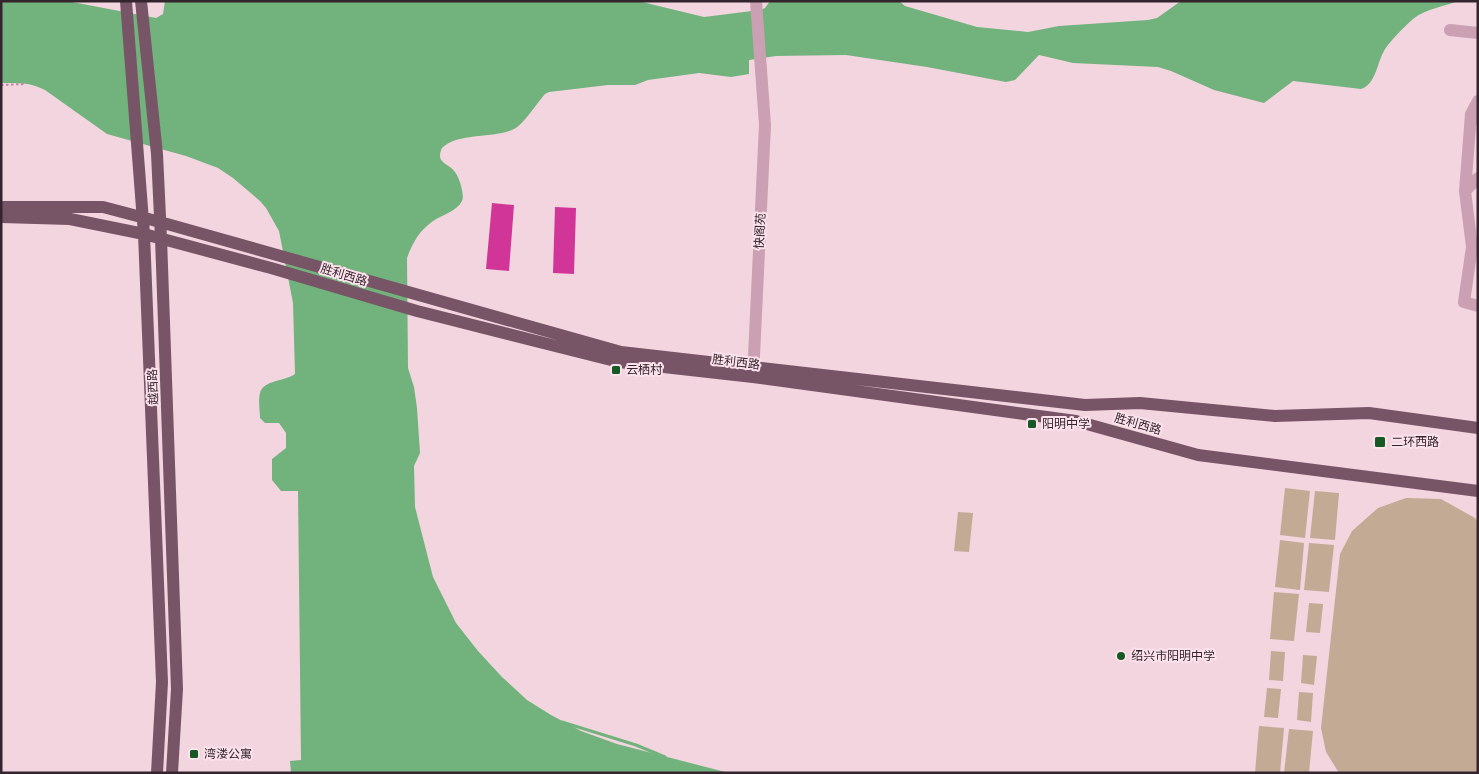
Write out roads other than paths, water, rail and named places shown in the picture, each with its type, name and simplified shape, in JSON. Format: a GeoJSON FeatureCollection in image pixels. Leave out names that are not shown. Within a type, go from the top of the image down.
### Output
{"type":"FeatureCollection","features":[{"type":"Feature","properties":{"kind":"main road","name":"越西路"},"geometry":{"type":"LineString","coordinates":[[126,1],[144,234],[162,682],[157,773]]}},
{"type":"Feature","properties":{"kind":"main road","name":"越西路"},"geometry":{"type":"LineString","coordinates":[[141,1],[157,154],[161,238],[176,689],[172,773]]}},
{"type":"Feature","properties":{"kind":"main road","name":"胜利西路"},"geometry":{"type":"LineString","coordinates":[[1,207],[103,207],[621,352],[1076,421],[1198,455],[1478,491]]}},
{"type":"Feature","properties":{"kind":"main road","name":"胜利西路"},"geometry":{"type":"LineString","coordinates":[[1,217],[70,219],[144,234],[271,268],[417,311],[619,362],[753,372],[1085,405],[1140,403],[1275,416],[1369,413],[1478,428]]}},
{"type":"Feature","properties":{"kind":"street","name":"快阁苑"},"geometry":{"type":"LineString","coordinates":[[753,372],[765,125],[756,1]]}},
{"type":"Feature","properties":{"kind":"street"},"geometry":{"type":"LineString","coordinates":[[1450,30],[1478,33]]}},
{"type":"Feature","properties":{"kind":"street"},"geometry":{"type":"LineString","coordinates":[[1478,101],[1465,191],[1472,247],[1464,302],[1478,306]]}},
{"type":"Feature","properties":{"kind":"street"},"geometry":{"type":"LineString","coordinates":[[1465,191],[1478,178]]}},
{"type":"Feature","properties":{"kind":"waterway"},"geometry":{"type":"LineString","coordinates":[[562,722],[636,745],[665,757]]}},
{"type":"Feature","properties":{"kind":"place","name":"云栖村"},"geometry":{"type":"Point","coordinates":[616,370]}},
{"type":"Feature","properties":{"kind":"place","name":"阳明中学"},"geometry":{"type":"Point","coordinates":[1032,424]}},
{"type":"Feature","properties":{"kind":"place","name":"二环西路"},"geometry":{"type":"Point","coordinates":[1380,442]}},
{"type":"Feature","properties":{"kind":"place","name":"绍兴市阳明中学"},"geometry":{"type":"Point","coordinates":[1121,656]}},
{"type":"Feature","properties":{"kind":"place","name":"湾溇公寓"},"geometry":{"type":"Point","coordinates":[194,754]}}]}
